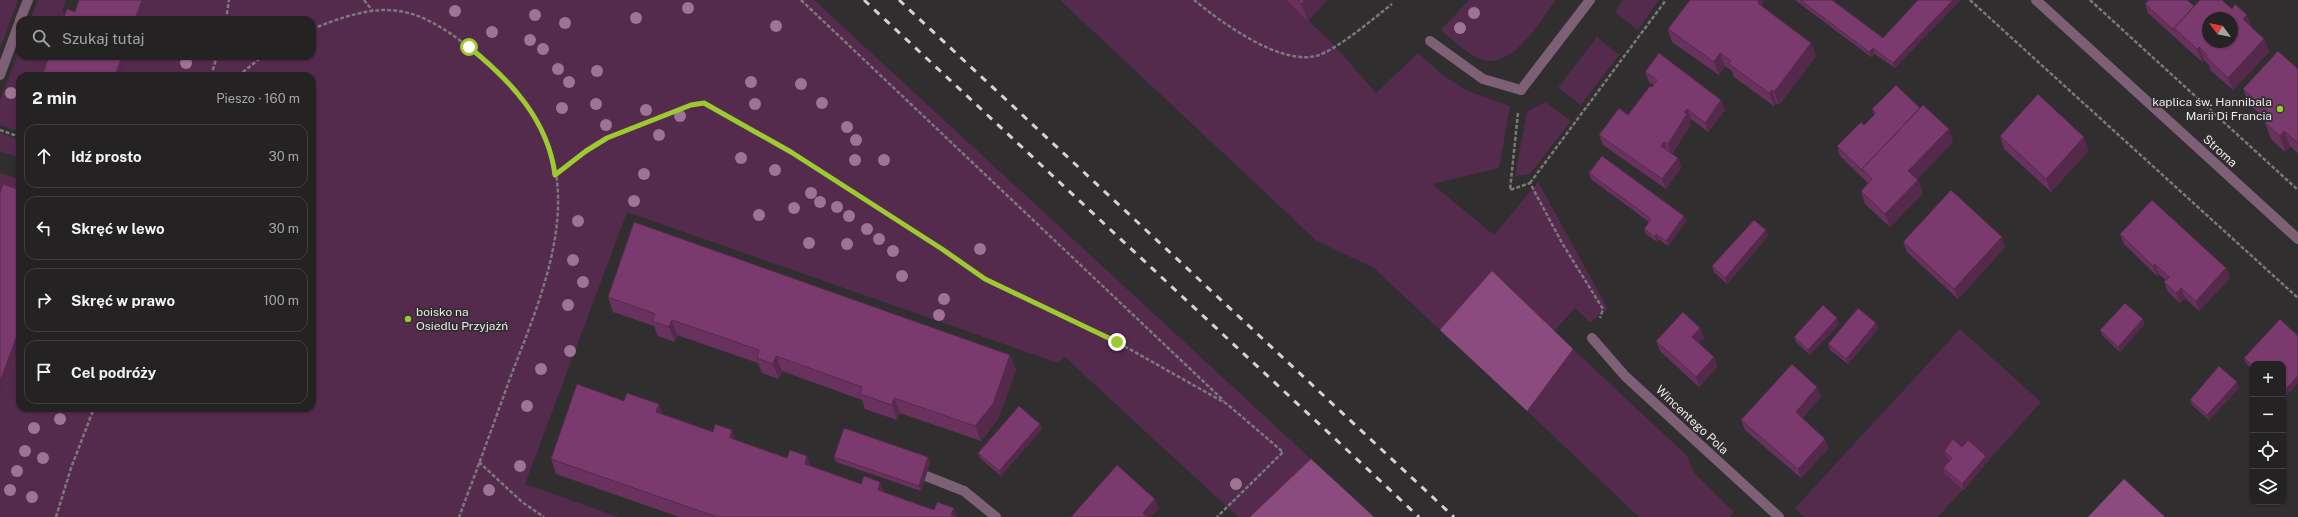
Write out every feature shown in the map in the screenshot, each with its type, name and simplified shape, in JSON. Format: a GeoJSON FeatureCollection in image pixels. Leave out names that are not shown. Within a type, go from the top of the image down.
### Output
{"type":"FeatureCollection","features":[{"type":"Feature","properties":{"kind":"street"},"geometry":{"type":"LineString","coordinates":[[22,16],[28,0]]}},
{"type":"Feature","properties":{"kind":"street"},"geometry":{"type":"LineString","coordinates":[[1430,41],[1484,79],[1521,90],[1590,0]]}},
{"type":"Feature","properties":{"kind":"street","name":"Stroma"},"geometry":{"type":"LineString","coordinates":[[2036,0],[2298,239]]}},
{"type":"Feature","properties":{"kind":"street"},"geometry":{"type":"LineString","coordinates":[[0,75],[16,31]]}},
{"type":"Feature","properties":{"kind":"street","name":"Wincentego Pola"},"geometry":{"type":"LineString","coordinates":[[1592,338],[1625,376],[1778,517]]}},
{"type":"Feature","properties":{"kind":"street"},"geometry":{"type":"LineString","coordinates":[[926,476],[964,491],[996,517]]}},
{"type":"Feature","properties":{"kind":"path"},"geometry":{"type":"LineString","coordinates":[[227,16],[229,0]]}},
{"type":"Feature","properties":{"kind":"path"},"geometry":{"type":"LineString","coordinates":[[364,0],[372,10]]}},
{"type":"Feature","properties":{"kind":"path"},"geometry":{"type":"LineString","coordinates":[[801,0],[1227,404],[1283,452],[1217,517]]}},
{"type":"Feature","properties":{"kind":"path"},"geometry":{"type":"LineString","coordinates":[[1194,0],[1230,27],[1260,44],[1308,58],[1318,55],[1360,30],[1392,4]]}},
{"type":"Feature","properties":{"kind":"path"},"geometry":{"type":"LineString","coordinates":[[1521,90],[1510,190],[1530,183],[1666,0]]}},
{"type":"Feature","properties":{"kind":"path"},"geometry":{"type":"LineString","coordinates":[[1970,0],[2298,298]]}},
{"type":"Feature","properties":{"kind":"path"},"geometry":{"type":"LineString","coordinates":[[2090,0],[2298,190]]}},
{"type":"Feature","properties":{"kind":"path"},"geometry":{"type":"LineString","coordinates":[[316,28],[372,10],[394,9],[419,15],[447,31],[487,62],[512,86],[531,110],[546,138],[558,187],[557,221],[538,303],[459,517]]}},
{"type":"Feature","properties":{"kind":"path"},"geometry":{"type":"LineString","coordinates":[[212,72],[216,60]]}},
{"type":"Feature","properties":{"kind":"path"},"geometry":{"type":"LineString","coordinates":[[243,72],[258,60]]}},
{"type":"Feature","properties":{"kind":"path"},"geometry":{"type":"LineString","coordinates":[[555,175],[586,151],[607,138],[691,105],[704,103],[791,152],[942,249],[985,279],[1117,342],[1227,404]]}},
{"type":"Feature","properties":{"kind":"path"},"geometry":{"type":"LineString","coordinates":[[0,130],[16,136]]}},
{"type":"Feature","properties":{"kind":"path"},"geometry":{"type":"LineString","coordinates":[[1530,183],[1562,243],[1603,309],[1592,338]]}},
{"type":"Feature","properties":{"kind":"path"},"geometry":{"type":"LineString","coordinates":[[56,517],[69,475],[93,412]]}},
{"type":"Feature","properties":{"kind":"path"},"geometry":{"type":"LineString","coordinates":[[479,462],[522,502],[544,517]]}},
{"type":"Feature","properties":{"kind":"shaded area"},"geometry":{"type":"Polygon","coordinates":[[[0,0],[18,0],[0,48],[0,0]]]}},
{"type":"Feature","properties":{"kind":"shaded area"},"geometry":{"type":"Polygon","coordinates":[[[38,0],[66,0],[62,12],[69,16],[32,16],[38,0]]]}},
{"type":"Feature","properties":{"kind":"shaded area"},"geometry":{"type":"Polygon","coordinates":[[[146,0],[814,0],[1311,459],[1250,517],[1238,517],[1065,357],[1058,363],[627,212],[525,484],[618,517],[0,517],[0,392],[16,349],[16,412],[316,412],[316,72],[120,72],[124,60],[316,60],[316,16],[140,16],[146,0]]]}},
{"type":"Feature","properties":{"kind":"shaded area"},"geometry":{"type":"Polygon","coordinates":[[[1060,0],[1286,0],[1332,43],[1376,93],[1418,53],[1439,72],[1465,90],[1510,106],[1499,168],[1432,184],[1494,235],[1538,182],[1608,309],[1590,322],[1575,308],[1554,331],[1492,271],[1440,330],[1374,268],[1317,241],[1060,0]]]}},
{"type":"Feature","properties":{"kind":"shaded area"},"geometry":{"type":"Polygon","coordinates":[[[1469,0],[1556,0],[1522,44],[1511,53],[1500,59],[1488,61],[1475,57],[1441,30],[1469,0]]]}},
{"type":"Feature","properties":{"kind":"shaded area"},"geometry":{"type":"Polygon","coordinates":[[[1623,0],[1659,0],[1638,30],[1617,14],[1616,10],[1623,0]]]}},
{"type":"Feature","properties":{"kind":"shaded area"},"geometry":{"type":"Polygon","coordinates":[[[1597,37],[1619,55],[1581,105],[1558,88],[1597,37]]]}},
{"type":"Feature","properties":{"kind":"shaded area"},"geometry":{"type":"Polygon","coordinates":[[[16,59],[16,60],[52,60],[47,72],[16,72],[16,131],[0,125],[0,101],[16,59]]]}},
{"type":"Feature","properties":{"kind":"shaded area"},"geometry":{"type":"Polygon","coordinates":[[[1545,102],[1571,121],[1530,174],[1515,176],[1527,112],[1545,102]]]}},
{"type":"Feature","properties":{"kind":"shaded area"},"geometry":{"type":"Polygon","coordinates":[[[0,133],[16,139],[16,157],[0,151],[0,133]]]}},
{"type":"Feature","properties":{"kind":"shaded area"},"geometry":{"type":"Polygon","coordinates":[[[0,173],[16,179],[16,197],[0,203],[0,173]]]}},
{"type":"Feature","properties":{"kind":"shaded area"},"geometry":{"type":"Polygon","coordinates":[[[1492,271],[1573,349],[1527,411],[1440,330],[1492,271]]]}},
{"type":"Feature","properties":{"kind":"shaded area"},"geometry":{"type":"Polygon","coordinates":[[[1960,329],[2041,402],[1938,517],[1804,517],[1795,508],[1960,329]]]}},
{"type":"Feature","properties":{"kind":"shaded area"},"geometry":{"type":"Polygon","coordinates":[[[1573,349],[1687,456],[1695,474],[1734,512],[1730,517],[1639,517],[1527,411],[1573,349]]]}},
{"type":"Feature","properties":{"kind":"shaded area"},"geometry":{"type":"Polygon","coordinates":[[[1311,459],[1374,517],[1250,517],[1311,459]]]}},
{"type":"Feature","properties":{"kind":"shaded area"},"geometry":{"type":"Polygon","coordinates":[[[2124,479],[2165,517],[2088,517],[2124,479]]]}},
{"type":"Feature","properties":{"kind":"building"},"geometry":{"type":"Polygon","coordinates":[[[79,0],[142,0],[136,16],[64,16],[67,9],[75,12],[79,0]]]}},
{"type":"Feature","properties":{"kind":"building"},"geometry":{"type":"Polygon","coordinates":[[[1298,0],[1305,0],[1301,4],[1298,0]]]}},
{"type":"Feature","properties":{"kind":"building"},"geometry":{"type":"Polygon","coordinates":[[[1690,0],[1758,0],[1759,4],[1811,43],[1774,92],[1772,90],[1769,93],[1729,64],[1731,61],[1720,53],[1714,62],[1668,29],[1690,0]]]}},
{"type":"Feature","properties":{"kind":"building"},"geometry":{"type":"Polygon","coordinates":[[[1800,0],[1832,0],[1883,38],[1918,0],[1953,0],[1893,63],[1873,48],[1869,52],[1800,0]]]}},
{"type":"Feature","properties":{"kind":"building"},"geometry":{"type":"Polygon","coordinates":[[[2148,0],[2187,0],[2194,6],[2174,28],[2175,31],[2145,4],[2148,0]]]}},
{"type":"Feature","properties":{"kind":"building"},"geometry":{"type":"Polygon","coordinates":[[[2200,0],[2222,0],[2232,9],[2235,4],[2247,15],[2243,19],[2264,39],[2228,78],[2206,57],[2207,55],[2199,47],[2197,49],[2174,28],[2200,0]]]}},
{"type":"Feature","properties":{"kind":"building"},"geometry":{"type":"Polygon","coordinates":[[[2278,51],[2298,69],[2298,143],[2284,131],[2280,136],[2265,123],[2272,116],[2243,89],[2278,51]]]}},
{"type":"Feature","properties":{"kind":"building"},"geometry":{"type":"Polygon","coordinates":[[[1659,53],[1721,100],[1705,123],[1687,109],[1684,112],[1687,114],[1668,144],[1664,142],[1661,146],[1678,158],[1662,179],[1599,135],[1619,108],[1628,115],[1650,86],[1652,87],[1657,80],[1645,72],[1659,53]]]}},
{"type":"Feature","properties":{"kind":"building"},"geometry":{"type":"Polygon","coordinates":[[[48,60],[121,60],[116,72],[43,72],[48,60]]]}},
{"type":"Feature","properties":{"kind":"building"},"geometry":{"type":"Polygon","coordinates":[[[1896,85],[1920,108],[1862,169],[1863,171],[1837,146],[1861,122],[1864,125],[1876,113],[1872,109],[1896,85]]]}},
{"type":"Feature","properties":{"kind":"building"},"geometry":{"type":"Polygon","coordinates":[[[2038,94],[2084,137],[2046,179],[2000,136],[2038,94]]]}},
{"type":"Feature","properties":{"kind":"building"},"geometry":{"type":"Polygon","coordinates":[[[1923,105],[1949,129],[1908,171],[1918,180],[1885,214],[1861,191],[1872,179],[1862,169],[1923,105]]]}},
{"type":"Feature","properties":{"kind":"building"},"geometry":{"type":"Polygon","coordinates":[[[1602,156],[1684,216],[1666,241],[1656,234],[1655,237],[1644,229],[1651,219],[1589,173],[1602,156]]]}},
{"type":"Feature","properties":{"kind":"building"},"geometry":{"type":"Polygon","coordinates":[[[3,184],[16,189],[16,338],[0,382],[0,192],[3,184]]]}},
{"type":"Feature","properties":{"kind":"building"},"geometry":{"type":"Polygon","coordinates":[[[1951,190],[2002,237],[1954,289],[1903,242],[1951,190]]]}},
{"type":"Feature","properties":{"kind":"building"},"geometry":{"type":"Polygon","coordinates":[[[2152,200],[2226,268],[2196,301],[2181,288],[2176,293],[2164,282],[2169,277],[2155,264],[2153,266],[2120,234],[2152,200]]]}},
{"type":"Feature","properties":{"kind":"building"},"geometry":{"type":"Polygon","coordinates":[[[1754,220],[1766,230],[1725,278],[1712,266],[1754,220]]]}},
{"type":"Feature","properties":{"kind":"building"},"geometry":{"type":"Polygon","coordinates":[[[634,222],[1010,355],[993,404],[975,426],[894,398],[892,405],[860,394],[862,387],[776,356],[773,364],[757,358],[759,350],[672,320],[669,327],[652,321],[655,314],[608,297],[634,222]]]}},
{"type":"Feature","properties":{"kind":"building"},"geometry":{"type":"Polygon","coordinates":[[[2125,303],[2143,319],[2118,347],[2100,330],[2125,303]]]}},
{"type":"Feature","properties":{"kind":"building"},"geometry":{"type":"Polygon","coordinates":[[[1823,305],[1837,318],[1808,350],[1794,337],[1823,305]]]}},
{"type":"Feature","properties":{"kind":"building"},"geometry":{"type":"Polygon","coordinates":[[[1858,308],[1876,323],[1846,359],[1828,344],[1858,308]]]}},
{"type":"Feature","properties":{"kind":"building"},"geometry":{"type":"Polygon","coordinates":[[[1683,312],[1700,328],[1692,337],[1714,357],[1696,377],[1656,341],[1683,312]]]}},
{"type":"Feature","properties":{"kind":"building"},"geometry":{"type":"Polygon","coordinates":[[[2280,319],[2298,336],[2298,376],[2286,389],[2286,361],[2250,361],[2250,363],[2244,358],[2280,319]]]}},
{"type":"Feature","properties":{"kind":"building"},"geometry":{"type":"Polygon","coordinates":[[[1792,364],[1817,387],[1796,412],[1825,439],[1798,469],[1741,420],[1792,364]]]}},
{"type":"Feature","properties":{"kind":"building"},"geometry":{"type":"Polygon","coordinates":[[[2219,366],[2237,382],[2207,415],[2190,400],[2219,366]]]}},
{"type":"Feature","properties":{"kind":"building"},"geometry":{"type":"Polygon","coordinates":[[[577,384],[624,401],[627,393],[659,404],[656,412],[713,432],[715,424],[732,430],[730,438],[787,458],[790,450],[807,456],[805,464],[861,484],[864,476],[880,482],[878,490],[934,510],[937,502],[954,508],[951,515],[956,517],[717,517],[551,459],[577,384]]]}},
{"type":"Feature","properties":{"kind":"building"},"geometry":{"type":"Polygon","coordinates":[[[1019,406],[1040,424],[999,471],[978,453],[1019,406]]]}},
{"type":"Feature","properties":{"kind":"building"},"geometry":{"type":"Polygon","coordinates":[[[844,428],[928,457],[919,486],[834,457],[844,428]]]}},
{"type":"Feature","properties":{"kind":"building"},"geometry":{"type":"Polygon","coordinates":[[[1953,439],[1962,447],[1968,440],[1986,456],[1962,484],[1943,468],[1952,458],[1944,451],[1953,439]]]}},
{"type":"Feature","properties":{"kind":"building"},"geometry":{"type":"Polygon","coordinates":[[[1117,465],[1155,499],[1143,513],[1147,517],[1071,517],[1117,465]]]}},
{"type":"Feature","properties":{"kind":"railway"},"geometry":{"type":"LineString","coordinates":[[864,0],[1419,517]]}},
{"type":"Feature","properties":{"kind":"railway"},"geometry":{"type":"LineString","coordinates":[[899,0],[1454,517]]}},
{"type":"Feature","properties":{"kind":"place","name":"kaplica św. Hannibala Marii Di Francia"},"geometry":{"type":"Point","coordinates":[2280,109]}},
{"type":"Feature","properties":{"kind":"place","name":"boisko na Osiedlu Przyjażń"},"geometry":{"type":"Point","coordinates":[408,319]}},
{"type":"Feature","properties":{"kind":"route"},"geometry":{"type":"LineString","coordinates":[[469,47],[512,86],[531,110],[546,138],[554,164],[555,175],[586,151],[607,138],[638,128],[691,105],[704,103],[791,152],[942,249],[985,279],[1006,291],[1117,342]]}}]}
